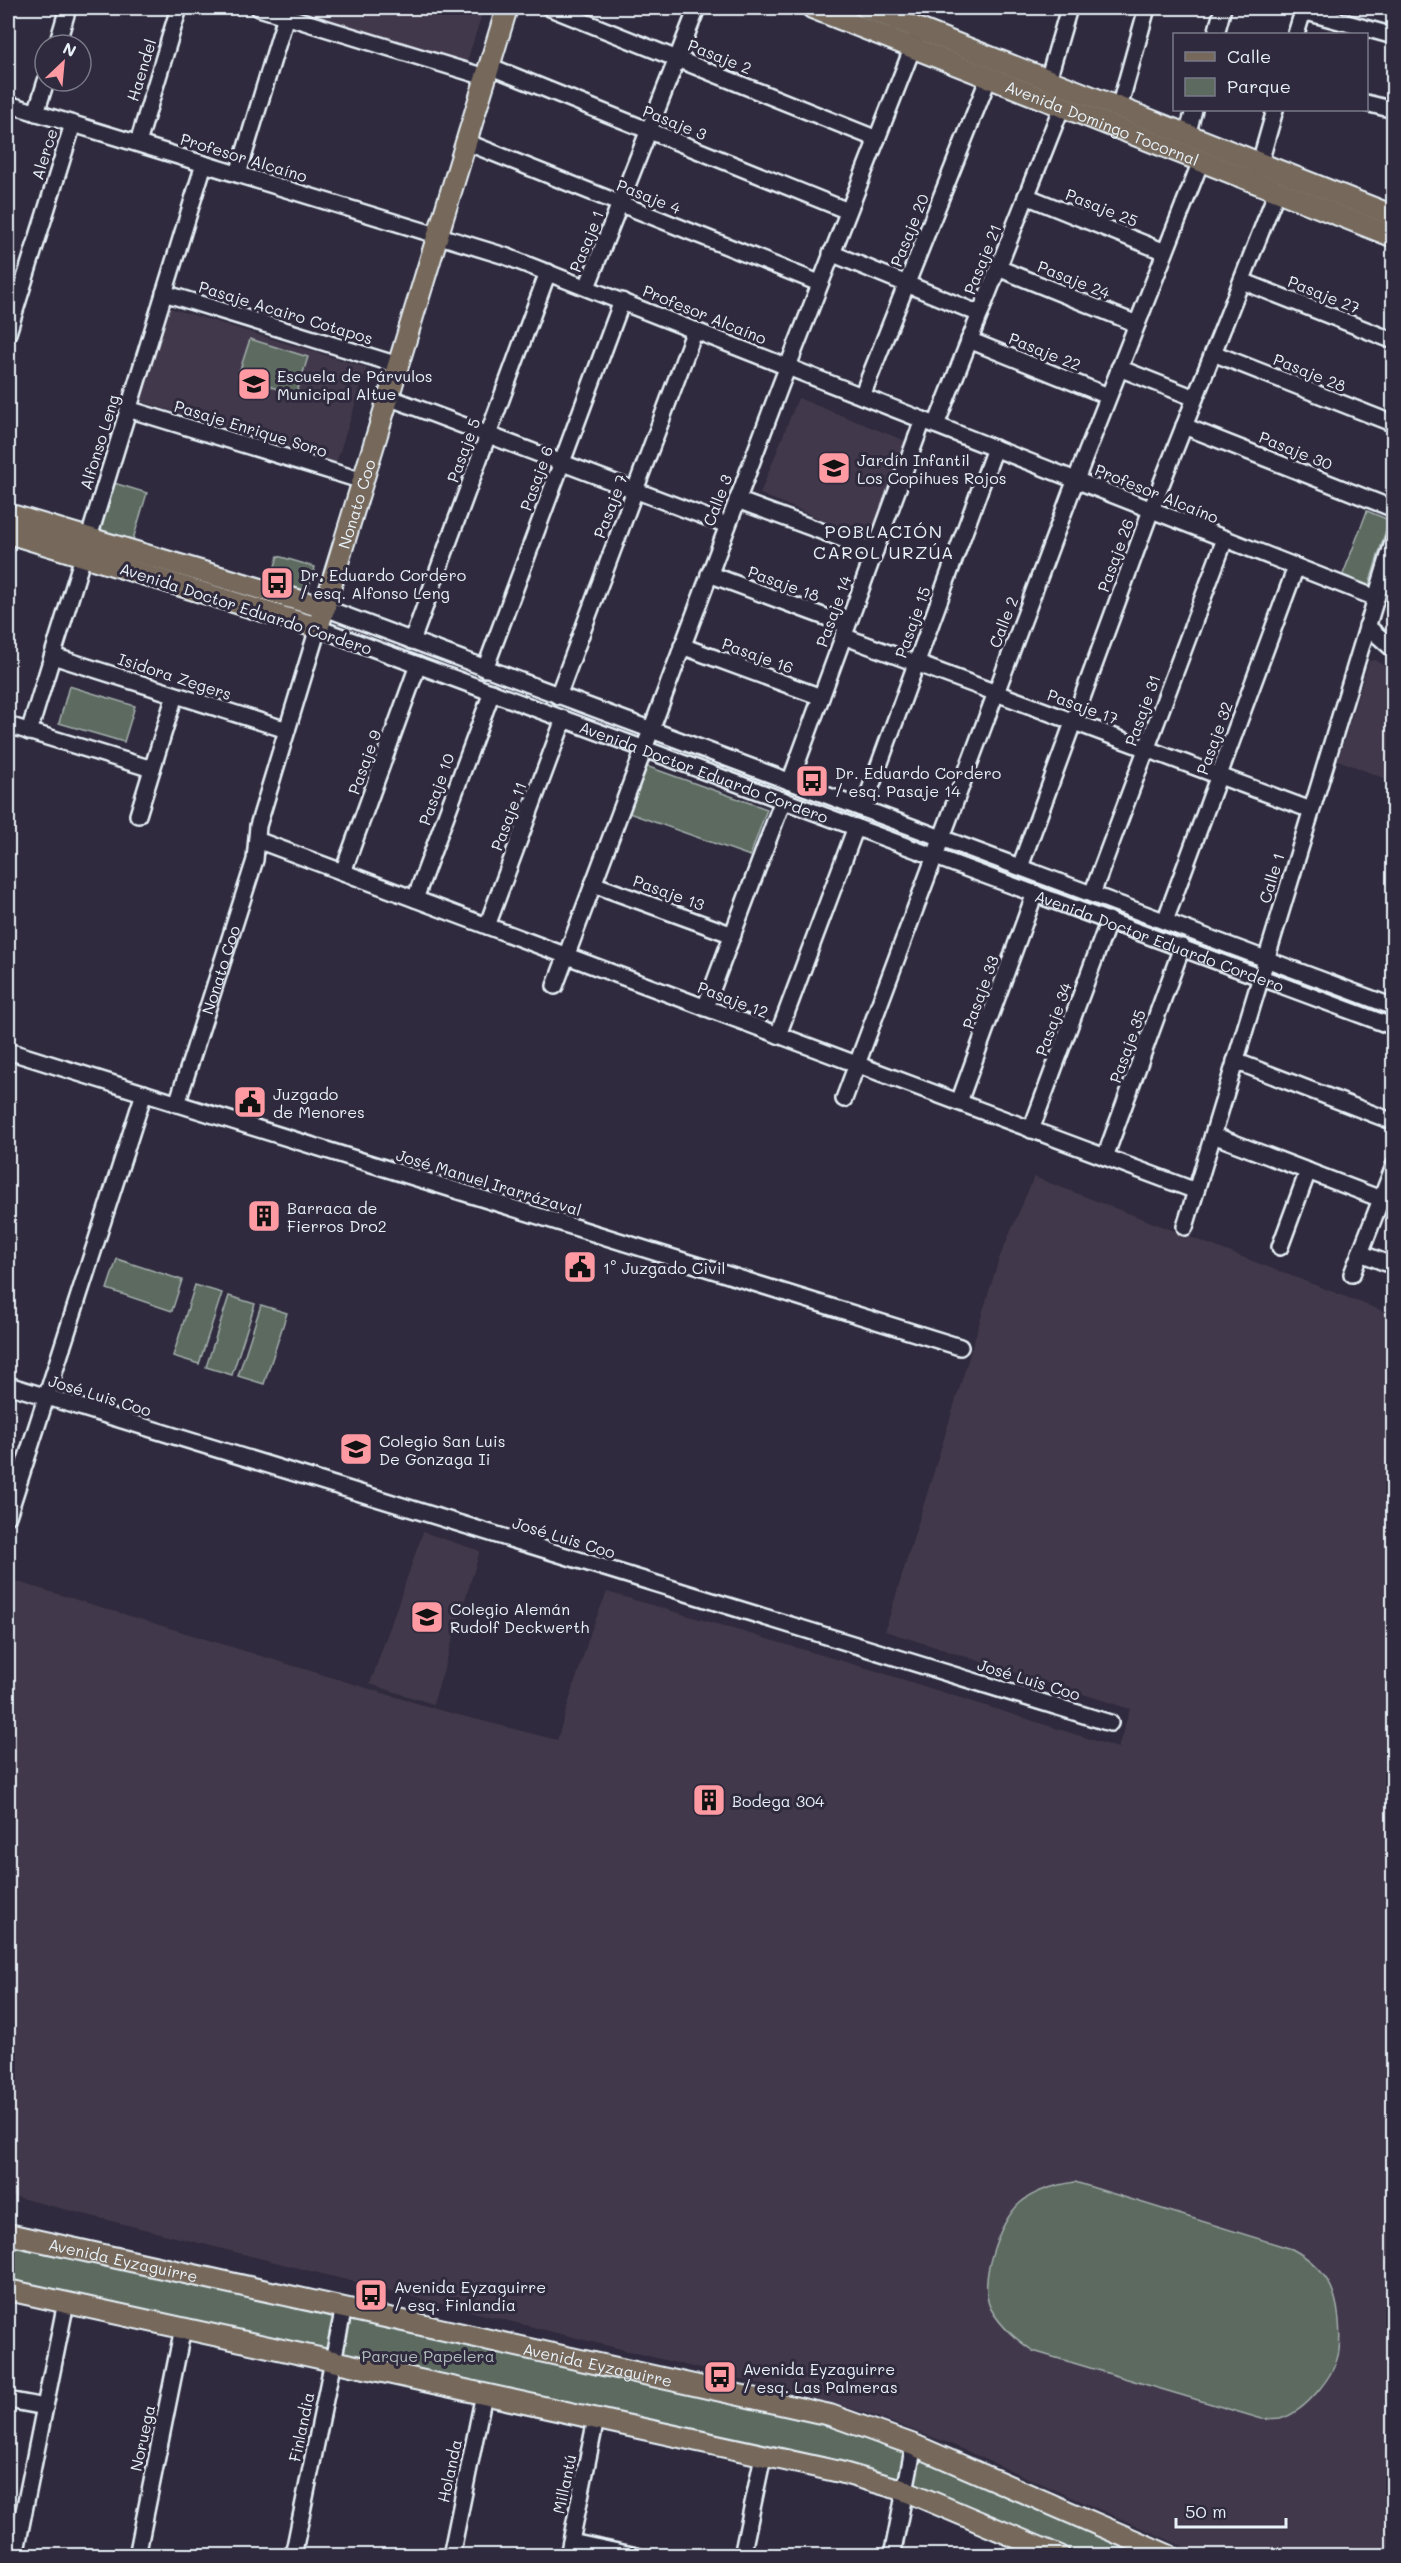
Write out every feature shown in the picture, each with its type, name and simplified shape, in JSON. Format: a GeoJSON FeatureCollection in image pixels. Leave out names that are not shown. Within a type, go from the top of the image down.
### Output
{"type":"FeatureCollection","features":[{"type":"Feature","properties":{"kind":"main road","name":"Nonato Coo"},"geometry":{"type":"LineString","coordinates":[[318,628],[507,8]]}},
{"type":"Feature","properties":{"kind":"main road","name":"Avenida Domingo Tocornal"},"geometry":{"type":"LineString","coordinates":[[812,8],[1394,237]]}},
{"type":"Feature","properties":{"kind":"main road","name":"Avenida Domingo Tocornal"},"geometry":{"type":"LineString","coordinates":[[866,8],[893,12],[920,29],[1394,216]]}},
{"type":"Feature","properties":{"kind":"main road","name":"Avenida Doctor Eduardo Cordero"},"geometry":{"type":"LineString","coordinates":[[8,514],[86,547],[318,628]]}},
{"type":"Feature","properties":{"kind":"main road","name":"Avenida Doctor Eduardo Cordero"},"geometry":{"type":"LineString","coordinates":[[8,533],[86,547],[324,608]]}},
{"type":"Feature","properties":{"kind":"main road","name":"Avenida Eyzaguirre"},"geometry":{"type":"LineString","coordinates":[[8,2234],[830,2415],[914,2445],[1170,2556]]}},
{"type":"Feature","properties":{"kind":"main road"},"geometry":{"type":"LineString","coordinates":[[8,2290],[840,2472],[906,2492],[1060,2556]]}},
{"type":"Feature","properties":{"kind":"street"},"geometry":{"type":"LineString","coordinates":[[61,33],[68,8]]}},
{"type":"Feature","properties":{"kind":"street","name":"Haendel"},"geometry":{"type":"LineString","coordinates":[[138,143],[179,8]]}},
{"type":"Feature","properties":{"kind":"street","name":"Pasaje 3"},"geometry":{"type":"LineString","coordinates":[[259,8],[487,71],[649,130],[848,211]]}},
{"type":"Feature","properties":{"kind":"street","name":"Pasaje 2"},"geometry":{"type":"LineString","coordinates":[[550,8],[876,139]]}},
{"type":"Feature","properties":{"kind":"street","name":"Pasaje 1"},"geometry":{"type":"LineString","coordinates":[[587,287],[697,8]]}},
{"type":"Feature","properties":{"kind":"street"},"geometry":{"type":"LineString","coordinates":[[1048,80],[1069,8]]}},
{"type":"Feature","properties":{"kind":"street"},"geometry":{"type":"LineString","coordinates":[[1119,108],[1147,8]]}},
{"type":"Feature","properties":{"kind":"street"},"geometry":{"type":"LineString","coordinates":[[1216,33],[1223,8]]}},
{"type":"Feature","properties":{"kind":"street"},"geometry":{"type":"LineString","coordinates":[[1296,33],[1304,9],[1394,36]]}},
{"type":"Feature","properties":{"kind":"street"},"geometry":{"type":"LineString","coordinates":[[886,37],[893,12]]}},
{"type":"Feature","properties":{"kind":"street"},"geometry":{"type":"LineString","coordinates":[[238,174],[286,16]]}},
{"type":"Feature","properties":{"kind":"street","name":"Calle 3"},"geometry":{"type":"LineString","coordinates":[[555,986],[736,500],[920,29]]}},
{"type":"Feature","properties":{"kind":"street","name":"Pasaje 20"},"geometry":{"type":"LineString","coordinates":[[862,396],[989,77]]}},
{"type":"Feature","properties":{"kind":"street"},"geometry":{"type":"LineString","coordinates":[[36,113],[42,93]]}},
{"type":"Feature","properties":{"kind":"street"},"geometry":{"type":"LineString","coordinates":[[1368,103],[1394,110]]}},
{"type":"Feature","properties":{"kind":"street","name":"Profesor Alcaíno"},"geometry":{"type":"LineString","coordinates":[[8,104],[438,234],[548,272],[1376,598]]}},
{"type":"Feature","properties":{"kind":"street","name":"Pasaje 21"},"geometry":{"type":"LineString","coordinates":[[930,422],[980,314],[1062,106]]}},
{"type":"Feature","properties":{"kind":"street"},"geometry":{"type":"LineString","coordinates":[[1187,135],[1194,111]]}},
{"type":"Feature","properties":{"kind":"street"},"geometry":{"type":"LineString","coordinates":[[1254,182],[1275,111]]}},
{"type":"Feature","properties":{"kind":"street","name":"Alerce"},"geometry":{"type":"LineString","coordinates":[[8,333],[73,124]]}},
{"type":"Feature","properties":{"kind":"street","name":"Pasaje 4"},"geometry":{"type":"LineString","coordinates":[[466,142],[819,283]]}},
{"type":"Feature","properties":{"kind":"street","name":"Calle 2"},"geometry":{"type":"LineString","coordinates":[[844,1099],[1075,480],[1201,161]]}},
{"type":"Feature","properties":{"kind":"street","name":"Alfonso Leng"},"geometry":{"type":"LineString","coordinates":[[29,732],[204,164]]}},
{"type":"Feature","properties":{"kind":"street","name":"Pasaje 26"},"geometry":{"type":"LineString","coordinates":[[1020,867],[1151,510],[1277,191]]}},
{"type":"Feature","properties":{"kind":"street","name":"Pasaje 25"},"geometry":{"type":"LineString","coordinates":[[1026,196],[1165,252]]}},
{"type":"Feature","properties":{"kind":"street"},"geometry":{"type":"LineString","coordinates":[[831,253],[980,314]]}},
{"type":"Feature","properties":{"kind":"street","name":"Pasaje 24"},"geometry":{"type":"LineString","coordinates":[[998,268],[1137,324]]}},
{"type":"Feature","properties":{"kind":"street","name":"Pasaje 5"},"geometry":{"type":"LineString","coordinates":[[412,641],[548,272]]}},
{"type":"Feature","properties":{"kind":"street","name":"Pasaje 27"},"geometry":{"type":"LineString","coordinates":[[1242,281],[1394,341]]}},
{"type":"Feature","properties":{"kind":"street","name":"Pasaje Acairo Cotapos"},"geometry":{"type":"LineString","coordinates":[[164,292],[398,365]]}},
{"type":"Feature","properties":{"kind":"street","name":"Pasaje 6"},"geometry":{"type":"LineString","coordinates":[[485,669],[622,301]]}},
{"type":"Feature","properties":{"kind":"street","name":"Pasaje 7"},"geometry":{"type":"LineString","coordinates":[[558,696],[695,330]]}},
{"type":"Feature","properties":{"kind":"street","name":"Pasaje 22"},"geometry":{"type":"LineString","coordinates":[[969,340],[1108,396]]}},
{"type":"Feature","properties":{"kind":"street","name":"Pasaje 28"},"geometry":{"type":"LineString","coordinates":[[1213,352],[1394,424]]}},
{"type":"Feature","properties":{"kind":"street"},"geometry":{"type":"LineString","coordinates":[[1119,368],[1195,398]]}},
{"type":"Feature","properties":{"kind":"street"},"geometry":{"type":"LineString","coordinates":[[388,397],[727,525]]}},
{"type":"Feature","properties":{"kind":"street","name":"Pasaje Enrique Soro"},"geometry":{"type":"LineString","coordinates":[[128,409],[363,481]]}},
{"type":"Feature","properties":{"kind":"street","name":"Pasaje 14"},"geometry":{"type":"LineString","coordinates":[[790,782],[875,551],[930,422]]}},
{"type":"Feature","properties":{"kind":"street","name":"Pasaje 30"},"geometry":{"type":"LineString","coordinates":[[1184,426],[1394,508]]}},
{"type":"Feature","properties":{"kind":"street","name":"Pasaje 15"},"geometry":{"type":"LineString","coordinates":[[863,809],[995,448]]}},
{"type":"Feature","properties":{"kind":"street"},"geometry":{"type":"LineString","coordinates":[[736,500],[875,551]]}},
{"type":"Feature","properties":{"kind":"street","name":"Pasaje 31"},"geometry":{"type":"LineString","coordinates":[[1092,894],[1225,539]]}},
{"type":"Feature","properties":{"kind":"street","name":"Calle 1"},"geometry":{"type":"LineString","coordinates":[[1185,1227],[1394,539]]}},
{"type":"Feature","properties":{"kind":"street","name":"Pasaje 32"},"geometry":{"type":"LineString","coordinates":[[1165,921],[1296,567]]}},
{"type":"Feature","properties":{"kind":"street","name":"Pasaje 18"},"geometry":{"type":"LineString","coordinates":[[709,574],[845,631]]}},
{"type":"Feature","properties":{"kind":"street","name":"Avenida Doctor Eduardo Cordero"},"geometry":{"type":"LineString","coordinates":[[324,608],[1394,1007]]}},
{"type":"Feature","properties":{"kind":"street"},"geometry":{"type":"LineString","coordinates":[[1367,626],[1394,650]]}},
{"type":"Feature","properties":{"kind":"street","name":"Avenida Doctor Eduardo Cordero"},"geometry":{"type":"LineString","coordinates":[[318,628],[1394,1027]]}},
{"type":"Feature","properties":{"kind":"street","name":"Nonato Coo"},"geometry":{"type":"LineString","coordinates":[[177,1104],[255,860],[258,826],[318,628]]}},
{"type":"Feature","properties":{"kind":"street","name":"Pasaje 17"},"geometry":{"type":"LineString","coordinates":[[845,631],[916,663],[1311,810]]}},
{"type":"Feature","properties":{"kind":"street","name":"Pasaje 16"},"geometry":{"type":"LineString","coordinates":[[682,646],[821,697]]}},
{"type":"Feature","properties":{"kind":"street","name":"Isidora Zegers"},"geometry":{"type":"LineString","coordinates":[[53,656],[287,730]]}},
{"type":"Feature","properties":{"kind":"street","name":"Pasaje 9"},"geometry":{"type":"LineString","coordinates":[[343,872],[418,665]]}},
{"type":"Feature","properties":{"kind":"street","name":"Pasaje 10"},"geometry":{"type":"LineString","coordinates":[[415,899],[492,692]]}},
{"type":"Feature","properties":{"kind":"street"},"geometry":{"type":"LineString","coordinates":[[138,815],[175,695]]}},
{"type":"Feature","properties":{"kind":"street","name":"Pasaje 11"},"geometry":{"type":"LineString","coordinates":[[487,926],[564,719]]}},
{"type":"Feature","properties":{"kind":"street"},"geometry":{"type":"LineString","coordinates":[[8,725],[152,769]]}},
{"type":"Feature","properties":{"kind":"street"},"geometry":{"type":"LineString","coordinates":[[705,1008],[783,800]]}},
{"type":"Feature","properties":{"kind":"street"},"geometry":{"type":"LineString","coordinates":[[778,1035],[856,827]]}},
{"type":"Feature","properties":{"kind":"street","name":"Pasaje 12"},"geometry":{"type":"LineString","coordinates":[[257,840],[1196,1191]]}},
{"type":"Feature","properties":{"kind":"street","name":"Pasaje 13"},"geometry":{"type":"LineString","coordinates":[[593,884],[733,935]]}},
{"type":"Feature","properties":{"kind":"street","name":"Pasaje 33"},"geometry":{"type":"LineString","coordinates":[[959,1102],[1035,893]]}},
{"type":"Feature","properties":{"kind":"street","name":"Pasaje 34"},"geometry":{"type":"LineString","coordinates":[[1031,1130],[1109,920]]}},
{"type":"Feature","properties":{"kind":"street","name":"Pasaje 35"},"geometry":{"type":"LineString","coordinates":[[1106,1157],[1182,947]]}},
{"type":"Feature","properties":{"kind":"street","name":"José Manuel Irarrázaval"},"geometry":{"type":"LineString","coordinates":[[8,1051],[960,1347]]}},
{"type":"Feature","properties":{"kind":"street"},"geometry":{"type":"LineString","coordinates":[[1235,1061],[1394,1122]]}},
{"type":"Feature","properties":{"kind":"street"},"geometry":{"type":"LineString","coordinates":[[8,1516],[144,1094]]}},
{"type":"Feature","properties":{"kind":"street"},"geometry":{"type":"LineString","coordinates":[[1213,1135],[1381,1199]]}},
{"type":"Feature","properties":{"kind":"street"},"geometry":{"type":"LineString","coordinates":[[1352,1274],[1394,1166]]}},
{"type":"Feature","properties":{"kind":"street"},"geometry":{"type":"LineString","coordinates":[[1281,1247],[1308,1171]]}},
{"type":"Feature","properties":{"kind":"street"},"geometry":{"type":"LineString","coordinates":[[1360,1253],[1394,1266]]}},
{"type":"Feature","properties":{"kind":"street","name":"José Luis Coo"},"geometry":{"type":"LineString","coordinates":[[8,1385],[1110,1723]]}},
{"type":"Feature","properties":{"kind":"street"},"geometry":{"type":"LineString","coordinates":[[15,2556],[66,2302]]}},
{"type":"Feature","properties":{"kind":"street","name":"Finlandia"},"geometry":{"type":"LineString","coordinates":[[293,2556],[344,2307]]}},
{"type":"Feature","properties":{"kind":"street","name":"Noruega"},"geometry":{"type":"LineString","coordinates":[[136,2556],[183,2328]]}},
{"type":"Feature","properties":{"kind":"street","name":"Holanda"},"geometry":{"type":"LineString","coordinates":[[451,2556],[483,2394]]}},
{"type":"Feature","properties":{"kind":"street"},"geometry":{"type":"LineString","coordinates":[[8,2400],[45,2407]]}},
{"type":"Feature","properties":{"kind":"street","name":"Millantú"},"geometry":{"type":"LineString","coordinates":[[569,2549],[596,2419]]}},
{"type":"Feature","properties":{"kind":"street"},"geometry":{"type":"LineString","coordinates":[[892,2556],[914,2445]]}},
{"type":"Feature","properties":{"kind":"street"},"geometry":{"type":"LineString","coordinates":[[742,2556],[764,2456]]}},
{"type":"Feature","properties":{"kind":"street"},"geometry":{"type":"LineString","coordinates":[[569,2549],[637,2556]]}},
{"type":"Feature","properties":{"kind":"shaded area"},"geometry":{"type":"Polygon","coordinates":[[[284,8],[484,8],[467,61],[284,8]]]}},
{"type":"Feature","properties":{"kind":"shaded area","name":"Escuela de Párvulos Municipal Altue"},"geometry":{"type":"Polygon","coordinates":[[[170,308],[367,368],[336,463],[140,401],[170,308]]]}},
{"type":"Feature","properties":{"kind":"shaded area","name":"Jardín Infantil Los Copihues Rojos"},"geometry":{"type":"Polygon","coordinates":[[[798,398],[908,442],[870,539],[760,494],[798,398]]]}},
{"type":"Feature","properties":{"kind":"shaded area"},"geometry":{"type":"Polygon","coordinates":[[[1376,660],[1393,673],[1393,782],[1338,760],[1369,661],[1376,660]]]}},
{"type":"Feature","properties":{"kind":"shaded area"},"geometry":{"type":"Polygon","coordinates":[[[1034,1177],[1393,1315],[1393,2555],[1203,2555],[948,2443],[863,2412],[780,2389],[8,2195],[8,1579],[439,1710],[557,1740],[591,1631],[607,1592],[873,1670],[1118,1748],[1130,1709],[885,1631],[999,1259],[1034,1177]]]}},
{"type":"Feature","properties":{"kind":"shaded area","name":"Colegio Alemán Rudolf Deckwerth"},"geometry":{"type":"Polygon","coordinates":[[[423,1532],[480,1551],[433,1704],[370,1684],[423,1532]]]}},
{"type":"Feature","properties":{"kind":"green space"},"geometry":{"type":"Polygon","coordinates":[[[250,339],[308,357],[296,395],[238,376],[250,339]]]}},
{"type":"Feature","properties":{"kind":"green space"},"geometry":{"type":"Polygon","coordinates":[[[114,483],[147,493],[132,543],[99,533],[114,483]]]}},
{"type":"Feature","properties":{"kind":"green space"},"geometry":{"type":"Polygon","coordinates":[[[1367,511],[1389,520],[1368,588],[1342,577],[1367,511]]]}},
{"type":"Feature","properties":{"kind":"green space"},"geometry":{"type":"Polygon","coordinates":[[[278,556],[315,567],[307,594],[270,583],[278,556]]]}},
{"type":"Feature","properties":{"kind":"green space"},"geometry":{"type":"Polygon","coordinates":[[[69,686],[135,706],[124,742],[59,723],[69,686]]]}},
{"type":"Feature","properties":{"kind":"green space"},"geometry":{"type":"Polygon","coordinates":[[[646,766],[767,809],[750,856],[629,813],[646,766]]]}},
{"type":"Feature","properties":{"kind":"green space"},"geometry":{"type":"Polygon","coordinates":[[[117,1259],[182,1280],[172,1311],[107,1289],[117,1259]]]}},
{"type":"Feature","properties":{"kind":"green space"},"geometry":{"type":"Polygon","coordinates":[[[195,1285],[222,1293],[199,1364],[173,1356],[195,1285]]]}},
{"type":"Feature","properties":{"kind":"green space"},"geometry":{"type":"Polygon","coordinates":[[[229,1296],[255,1304],[232,1375],[206,1367],[229,1296]]]}},
{"type":"Feature","properties":{"kind":"green space"},"geometry":{"type":"Polygon","coordinates":[[[261,1305],[287,1313],[264,1384],[238,1376],[261,1305]]]}},
{"type":"Feature","properties":{"kind":"green space"},"geometry":{"type":"Polygon","coordinates":[[[1075,2182],[1292,2249],[1319,2269],[1331,2287],[1338,2310],[1339,2351],[1332,2371],[1309,2401],[1290,2415],[1278,2419],[1262,2419],[1033,2351],[1015,2337],[995,2316],[987,2298],[988,2269],[992,2253],[1005,2224],[1020,2203],[1046,2189],[1075,2182]]]}},
{"type":"Feature","properties":{"kind":"green space","name":"Parque Papelera"},"geometry":{"type":"Polygon","coordinates":[[[8,2246],[390,2324],[832,2425],[891,2446],[1149,2555],[1073,2555],[933,2495],[8,2282],[8,2246]]]}},
{"type":"Feature","properties":{"kind":"place","name":"Escuela de Párvulos Municipal Altue"},"geometry":{"type":"Point","coordinates":[254,384]}},
{"type":"Feature","properties":{"kind":"place","name":"Jardín Infantil Los Copihues Rojos"},"geometry":{"type":"Point","coordinates":[834,468]}},
{"type":"Feature","properties":{"kind":"place","name":"Dr. Eduardo Cordero / esq. Alfonso Leng"},"geometry":{"type":"Point","coordinates":[277,583]}},
{"type":"Feature","properties":{"kind":"place","name":"Dr. Eduardo Cordero / esq. Pasaje 14"},"geometry":{"type":"Point","coordinates":[812,781]}},
{"type":"Feature","properties":{"kind":"place","name":"Juzgado de Menores"},"geometry":{"type":"Point","coordinates":[250,1102]}},
{"type":"Feature","properties":{"kind":"place","name":"Barraca de Fierros Dro2"},"geometry":{"type":"Point","coordinates":[264,1216]}},
{"type":"Feature","properties":{"kind":"place","name":"1° Juzgado Civil"},"geometry":{"type":"Point","coordinates":[580,1267]}},
{"type":"Feature","properties":{"kind":"place","name":"Colegio San Luis De Gonzaga Ii"},"geometry":{"type":"Point","coordinates":[356,1449]}},
{"type":"Feature","properties":{"kind":"place","name":"Colegio Alemán Rudolf Deckwerth"},"geometry":{"type":"Point","coordinates":[427,1617]}},
{"type":"Feature","properties":{"kind":"place","name":"Bodega 304"},"geometry":{"type":"Point","coordinates":[709,1800]}},
{"type":"Feature","properties":{"kind":"place","name":"Avenida Eyzaguirre / esq. Finlandia"},"geometry":{"type":"Point","coordinates":[371,2295]}},
{"type":"Feature","properties":{"kind":"place","name":"Avenida Eyzaguirre / esq. Las Palmeras"},"geometry":{"type":"Point","coordinates":[720,2377]}},
{"type":"Feature","properties":{"kind":"district","name":"POBLACIÓN CAROL URZÚA"},"geometry":{"type":"Point","coordinates":[884,541]}}]}
